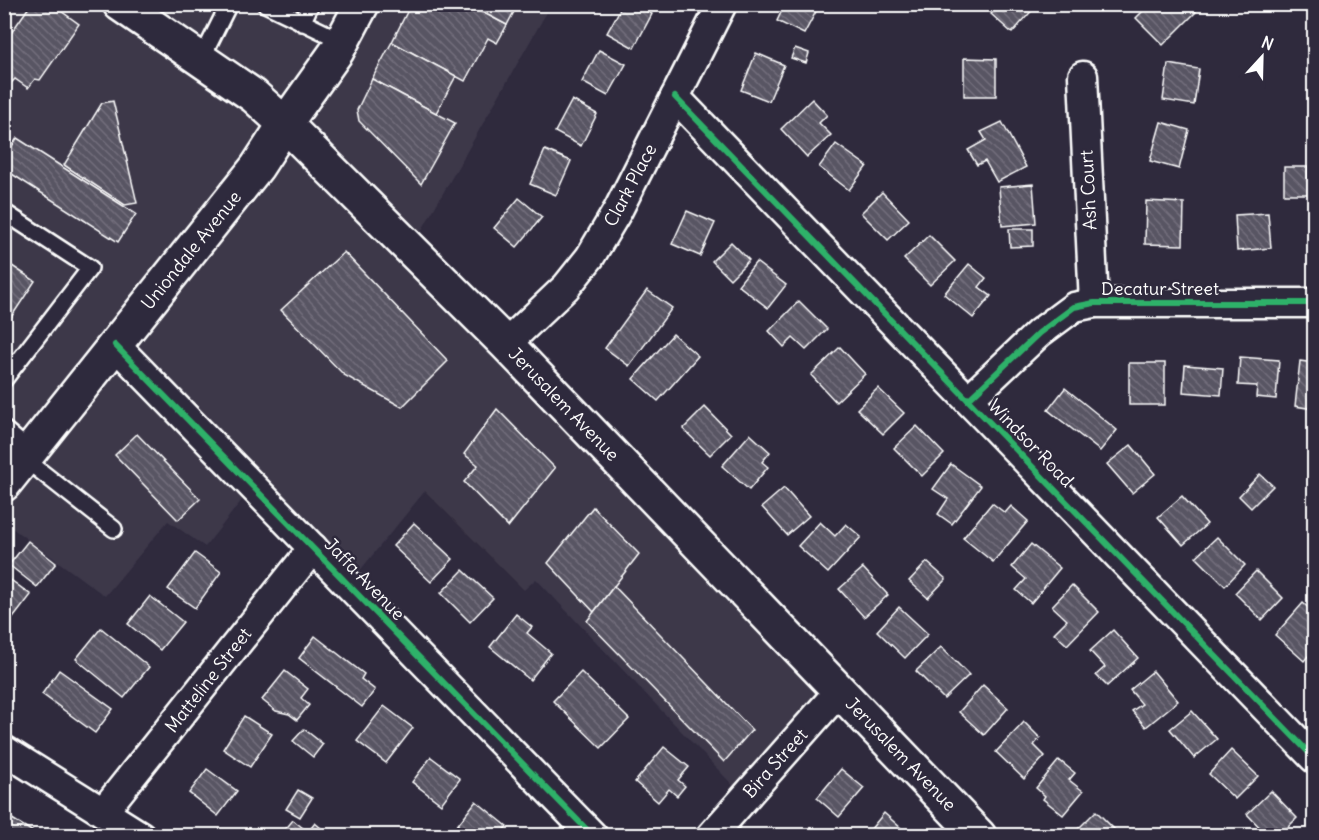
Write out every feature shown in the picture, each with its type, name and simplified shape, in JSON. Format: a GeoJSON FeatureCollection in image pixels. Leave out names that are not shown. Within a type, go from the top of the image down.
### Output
{"type":"FeatureCollection","features":[{"type":"Feature","properties":{"kind":"main road","name":"Jerusalem Avenue"},"geometry":{"type":"LineString","coordinates":[[120,4],[254,96],[285,124],[506,344],[979,836]]}},
{"type":"Feature","properties":{"kind":"main road","name":"Uniondale Avenue"},"geometry":{"type":"LineString","coordinates":[[4,484],[257,167],[337,51],[362,4]]}},
{"type":"Feature","properties":{"kind":"street","name":"Clark Place"},"geometry":{"type":"LineString","coordinates":[[506,344],[566,287],[590,257],[618,210],[722,4]]}},
{"type":"Feature","properties":{"kind":"street","name":"Ash Court"},"geometry":{"type":"LineString","coordinates":[[1083,76],[1094,303]]}},
{"type":"Feature","properties":{"kind":"street","name":"Windsor Road"},"geometry":{"type":"LineString","coordinates":[[675,97],[1314,758]]}},
{"type":"Feature","properties":{"kind":"street","name":"Decatur Street"},"geometry":{"type":"LineString","coordinates":[[968,399],[1039,333],[1074,307],[1094,303],[1314,303]]}},
{"type":"Feature","properties":{"kind":"street","name":"Jaffa Avenue"},"geometry":{"type":"LineString","coordinates":[[115,345],[594,836]]}},
{"type":"Feature","properties":{"kind":"street","name":"Matteline Street"},"geometry":{"type":"LineString","coordinates":[[104,812],[314,548]]}},
{"type":"Feature","properties":{"kind":"street","name":"Bira Street"},"geometry":{"type":"LineString","coordinates":[[711,836],[840,690]]}},
{"type":"Feature","properties":{"kind":"street"},"geometry":{"type":"LineString","coordinates":[[4,750],[141,836]]}},
{"type":"Feature","properties":{"kind":"lane"},"geometry":{"type":"LineString","coordinates":[[201,60],[229,4]]}},
{"type":"Feature","properties":{"kind":"lane"},"geometry":{"type":"LineString","coordinates":[[302,23],[311,4]]}},
{"type":"Feature","properties":{"kind":"lane"},"geometry":{"type":"LineString","coordinates":[[268,5],[342,41]]}},
{"type":"Feature","properties":{"kind":"lane"},"geometry":{"type":"LineString","coordinates":[[4,212],[90,268],[4,380]]}},
{"type":"Feature","properties":{"kind":"lane"},"geometry":{"type":"LineString","coordinates":[[4,429],[27,455],[114,529]]}},
{"type":"Feature","properties":{"kind":"shaded area"},"geometry":{"type":"Polygon","coordinates":[[[5,5],[551,5],[411,249],[840,690],[744,797],[536,579],[524,590],[425,491],[349,584],[253,486],[205,547],[168,521],[105,596],[5,523],[5,5]]]}},
{"type":"Feature","properties":{"kind":"building"},"geometry":{"type":"Polygon","coordinates":[[[31,4],[51,4],[79,24],[40,80],[35,79],[28,88],[15,79],[10,84],[4,80],[4,43],[31,4]]]}},
{"type":"Feature","properties":{"kind":"building"},"geometry":{"type":"Polygon","coordinates":[[[411,4],[467,4],[507,25],[497,43],[488,38],[465,81],[392,42],[411,4]]]}},
{"type":"Feature","properties":{"kind":"building"},"geometry":{"type":"Polygon","coordinates":[[[467,4],[518,4],[507,25],[467,4]]]}},
{"type":"Feature","properties":{"kind":"building"},"geometry":{"type":"Polygon","coordinates":[[[623,4],[634,4],[652,14],[634,48],[607,33],[623,4]]]}},
{"type":"Feature","properties":{"kind":"building"},"geometry":{"type":"Polygon","coordinates":[[[785,4],[820,4],[804,34],[777,21],[785,4]]]}},
{"type":"Feature","properties":{"kind":"building"},"geometry":{"type":"Polygon","coordinates":[[[1000,4],[1035,4],[1036,6],[1012,33],[991,14],[1000,4]]]}},
{"type":"Feature","properties":{"kind":"building"},"geometry":{"type":"Polygon","coordinates":[[[1150,4],[1189,4],[1196,12],[1163,45],[1136,18],[1150,4]]]}},
{"type":"Feature","properties":{"kind":"building"},"geometry":{"type":"Polygon","coordinates":[[[392,42],[456,76],[436,113],[372,79],[392,42]]]}},
{"type":"Feature","properties":{"kind":"building"},"geometry":{"type":"Polygon","coordinates":[[[795,48],[809,53],[806,63],[791,58],[795,48]]]}},
{"type":"Feature","properties":{"kind":"building"},"geometry":{"type":"Polygon","coordinates":[[[599,50],[626,64],[608,96],[582,82],[599,50]]]}},
{"type":"Feature","properties":{"kind":"building"},"geometry":{"type":"Polygon","coordinates":[[[756,53],[784,65],[769,101],[741,90],[756,53]]]}},
{"type":"Feature","properties":{"kind":"building"},"geometry":{"type":"Polygon","coordinates":[[[964,58],[996,59],[996,96],[964,96],[964,58]]]}},
{"type":"Feature","properties":{"kind":"building"},"geometry":{"type":"Polygon","coordinates":[[[1168,64],[1199,69],[1194,105],[1163,100],[1168,64]]]}},
{"type":"Feature","properties":{"kind":"building"},"geometry":{"type":"Polygon","coordinates":[[[372,79],[455,123],[421,184],[359,121],[357,110],[372,79]]]}},
{"type":"Feature","properties":{"kind":"building"},"geometry":{"type":"Polygon","coordinates":[[[812,99],[827,115],[819,123],[831,135],[807,157],[781,129],[812,99]]]}},
{"type":"Feature","properties":{"kind":"building"},"geometry":{"type":"Polygon","coordinates":[[[572,100],[597,114],[581,146],[555,132],[572,100]]]}},
{"type":"Feature","properties":{"kind":"building"},"geometry":{"type":"Polygon","coordinates":[[[113,101],[137,203],[125,205],[64,165],[102,103],[113,101]]]}},
{"type":"Feature","properties":{"kind":"building"},"geometry":{"type":"Polygon","coordinates":[[[1002,122],[1026,167],[997,182],[985,161],[977,165],[968,150],[986,140],[981,132],[1002,122]]]}},
{"type":"Feature","properties":{"kind":"building"},"geometry":{"type":"Polygon","coordinates":[[[1161,122],[1189,130],[1179,169],[1150,161],[1161,122]]]}},
{"type":"Feature","properties":{"kind":"building"},"geometry":{"type":"Polygon","coordinates":[[[17,138],[136,214],[118,242],[4,169],[4,159],[17,138]]]}},
{"type":"Feature","properties":{"kind":"building"},"geometry":{"type":"Polygon","coordinates":[[[836,144],[867,166],[849,190],[819,167],[836,144]]]}},
{"type":"Feature","properties":{"kind":"building"},"geometry":{"type":"Polygon","coordinates":[[[545,150],[571,161],[556,195],[530,184],[545,150]]]}},
{"type":"Feature","properties":{"kind":"building"},"geometry":{"type":"Polygon","coordinates":[[[1284,167],[1308,167],[1308,194],[1284,194],[1284,167]]]}},
{"type":"Feature","properties":{"kind":"building"},"geometry":{"type":"Polygon","coordinates":[[[1033,184],[1036,223],[1002,226],[999,187],[1033,184]]]}},
{"type":"Feature","properties":{"kind":"building"},"geometry":{"type":"Polygon","coordinates":[[[882,192],[909,220],[888,240],[861,213],[882,192]]]}},
{"type":"Feature","properties":{"kind":"building"},"geometry":{"type":"Polygon","coordinates":[[[519,198],[542,217],[517,247],[494,228],[519,198]]]}},
{"type":"Feature","properties":{"kind":"building"},"geometry":{"type":"Polygon","coordinates":[[[1146,201],[1184,203],[1183,245],[1145,244],[1146,201]]]}},
{"type":"Feature","properties":{"kind":"building"},"geometry":{"type":"Polygon","coordinates":[[[687,211],[715,223],[700,256],[672,244],[687,211]]]}},
{"type":"Feature","properties":{"kind":"building"},"geometry":{"type":"Polygon","coordinates":[[[1268,213],[1271,248],[1237,251],[1235,215],[1268,213]]]}},
{"type":"Feature","properties":{"kind":"building"},"geometry":{"type":"Polygon","coordinates":[[[1308,221],[1314,221],[1314,249],[1310,249],[1308,221]]]}},
{"type":"Feature","properties":{"kind":"building"},"geometry":{"type":"Polygon","coordinates":[[[1009,229],[1033,229],[1033,246],[1010,247],[1009,229]]]}},
{"type":"Feature","properties":{"kind":"building"},"geometry":{"type":"Polygon","coordinates":[[[929,235],[955,261],[930,285],[904,259],[929,235]]]}},
{"type":"Feature","properties":{"kind":"building"},"geometry":{"type":"Polygon","coordinates":[[[731,242],[749,260],[730,279],[712,261],[731,242]]]}},
{"type":"Feature","properties":{"kind":"building"},"geometry":{"type":"Polygon","coordinates":[[[344,252],[448,361],[402,407],[344,375],[281,310],[344,252]]]}},
{"type":"Feature","properties":{"kind":"building"},"geometry":{"type":"Polygon","coordinates":[[[4,256],[8,259],[6,262],[35,281],[4,328],[4,256]]]}},
{"type":"Feature","properties":{"kind":"building"},"geometry":{"type":"Polygon","coordinates":[[[756,262],[786,285],[768,308],[738,285],[756,262]]]}},
{"type":"Feature","properties":{"kind":"building"},"geometry":{"type":"Polygon","coordinates":[[[969,264],[986,278],[979,287],[991,296],[973,318],[944,294],[969,264]]]}},
{"type":"Feature","properties":{"kind":"building"},"geometry":{"type":"Polygon","coordinates":[[[647,290],[672,308],[629,366],[605,348],[647,290]]]}},
{"type":"Feature","properties":{"kind":"building"},"geometry":{"type":"Polygon","coordinates":[[[799,301],[827,329],[806,350],[793,338],[784,347],[769,331],[799,301]]]}},
{"type":"Feature","properties":{"kind":"building"},"geometry":{"type":"Polygon","coordinates":[[[673,334],[698,356],[658,401],[633,379],[673,334]]]}},
{"type":"Feature","properties":{"kind":"building"},"geometry":{"type":"Polygon","coordinates":[[[840,347],[865,374],[836,402],[811,375],[840,347]]]}},
{"type":"Feature","properties":{"kind":"building"},"geometry":{"type":"Polygon","coordinates":[[[1240,357],[1279,360],[1276,399],[1256,397],[1257,386],[1238,385],[1240,357]]]}},
{"type":"Feature","properties":{"kind":"building"},"geometry":{"type":"Polygon","coordinates":[[[1300,361],[1314,363],[1314,409],[1295,406],[1300,361]]]}},
{"type":"Feature","properties":{"kind":"building"},"geometry":{"type":"Polygon","coordinates":[[[1129,363],[1165,363],[1165,405],[1129,405],[1129,363]]]}},
{"type":"Feature","properties":{"kind":"building"},"geometry":{"type":"Polygon","coordinates":[[[1185,365],[1223,368],[1221,395],[1183,392],[1185,365]]]}},
{"type":"Feature","properties":{"kind":"building"},"geometry":{"type":"Polygon","coordinates":[[[878,388],[904,413],[883,434],[857,409],[878,388]]]}},
{"type":"Feature","properties":{"kind":"building"},"geometry":{"type":"Polygon","coordinates":[[[1065,388],[1117,430],[1100,451],[1048,410],[1065,388]]]}},
{"type":"Feature","properties":{"kind":"building"},"geometry":{"type":"Polygon","coordinates":[[[705,407],[731,434],[710,455],[683,429],[705,407]]]}},
{"type":"Feature","properties":{"kind":"building"},"geometry":{"type":"Polygon","coordinates":[[[497,409],[555,468],[508,527],[464,482],[478,465],[464,454],[497,409]]]}},
{"type":"Feature","properties":{"kind":"building"},"geometry":{"type":"Polygon","coordinates":[[[917,426],[944,454],[922,476],[894,448],[917,426]]]}},
{"type":"Feature","properties":{"kind":"building"},"geometry":{"type":"Polygon","coordinates":[[[137,434],[200,499],[178,520],[115,455],[137,434]]]}},
{"type":"Feature","properties":{"kind":"building"},"geometry":{"type":"Polygon","coordinates":[[[750,434],[770,452],[762,462],[768,467],[749,490],[722,466],[750,434]]]}},
{"type":"Feature","properties":{"kind":"building"},"geometry":{"type":"Polygon","coordinates":[[[1131,445],[1155,474],[1132,493],[1107,464],[1131,445]]]}},
{"type":"Feature","properties":{"kind":"building"},"geometry":{"type":"Polygon","coordinates":[[[951,464],[981,486],[952,524],[938,514],[948,499],[933,489],[951,464]]]}},
{"type":"Feature","properties":{"kind":"building"},"geometry":{"type":"Polygon","coordinates":[[[1260,474],[1273,486],[1251,508],[1239,496],[1260,474]]]}},
{"type":"Feature","properties":{"kind":"building"},"geometry":{"type":"Polygon","coordinates":[[[784,488],[809,516],[787,535],[762,507],[784,488]]]}},
{"type":"Feature","properties":{"kind":"building"},"geometry":{"type":"Polygon","coordinates":[[[1182,496],[1207,524],[1183,545],[1158,517],[1182,496]]]}},
{"type":"Feature","properties":{"kind":"building"},"geometry":{"type":"Polygon","coordinates":[[[992,503],[1005,513],[1011,506],[1028,521],[993,562],[963,538],[992,503]]]}},
{"type":"Feature","properties":{"kind":"building"},"geometry":{"type":"Polygon","coordinates":[[[593,507],[639,554],[594,612],[548,563],[593,507]]]}},
{"type":"Feature","properties":{"kind":"building"},"geometry":{"type":"Polygon","coordinates":[[[820,522],[835,536],[846,524],[861,537],[828,573],[798,546],[820,522]]]}},
{"type":"Feature","properties":{"kind":"building"},"geometry":{"type":"Polygon","coordinates":[[[414,523],[453,559],[431,582],[393,546],[414,523]]]}},
{"type":"Feature","properties":{"kind":"building"},"geometry":{"type":"Polygon","coordinates":[[[1217,537],[1245,565],[1225,586],[1196,557],[1217,537]]]}},
{"type":"Feature","properties":{"kind":"building"},"geometry":{"type":"Polygon","coordinates":[[[28,541],[56,563],[37,587],[9,565],[28,541]]]}},
{"type":"Feature","properties":{"kind":"building"},"geometry":{"type":"Polygon","coordinates":[[[1031,544],[1060,568],[1031,603],[1016,590],[1026,579],[1012,567],[1031,544]]]}},
{"type":"Feature","properties":{"kind":"building"},"geometry":{"type":"Polygon","coordinates":[[[195,553],[221,572],[195,608],[168,589],[195,553]]]}},
{"type":"Feature","properties":{"kind":"building"},"geometry":{"type":"Polygon","coordinates":[[[927,562],[946,579],[928,598],[909,581],[927,562]]]}},
{"type":"Feature","properties":{"kind":"building"},"geometry":{"type":"Polygon","coordinates":[[[863,568],[888,595],[864,617],[839,589],[863,568]]]}},
{"type":"Feature","properties":{"kind":"building"},"geometry":{"type":"Polygon","coordinates":[[[463,570],[493,598],[470,622],[441,593],[463,570]]]}},
{"type":"Feature","properties":{"kind":"building"},"geometry":{"type":"Polygon","coordinates":[[[1256,571],[1283,598],[1262,620],[1235,593],[1256,571]]]}},
{"type":"Feature","properties":{"kind":"building"},"geometry":{"type":"Polygon","coordinates":[[[4,575],[31,595],[7,626],[4,624],[4,575]]]}},
{"type":"Feature","properties":{"kind":"building"},"geometry":{"type":"Polygon","coordinates":[[[1072,585],[1099,612],[1067,645],[1054,633],[1067,620],[1052,606],[1072,585]]]}},
{"type":"Feature","properties":{"kind":"building"},"geometry":{"type":"Polygon","coordinates":[[[614,586],[752,730],[724,762],[587,621],[614,586]]]}},
{"type":"Feature","properties":{"kind":"building"},"geometry":{"type":"Polygon","coordinates":[[[150,596],[183,622],[160,650],[128,624],[150,596]]]}},
{"type":"Feature","properties":{"kind":"building"},"geometry":{"type":"Polygon","coordinates":[[[1303,603],[1314,613],[1314,649],[1304,661],[1275,635],[1303,603]]]}},
{"type":"Feature","properties":{"kind":"building"},"geometry":{"type":"Polygon","coordinates":[[[899,607],[928,634],[905,658],[877,631],[899,607]]]}},
{"type":"Feature","properties":{"kind":"building"},"geometry":{"type":"Polygon","coordinates":[[[516,614],[532,627],[527,633],[551,653],[530,680],[490,647],[516,614]]]}},
{"type":"Feature","properties":{"kind":"building"},"geometry":{"type":"Polygon","coordinates":[[[101,628],[149,667],[124,698],[76,659],[101,628]]]}},
{"type":"Feature","properties":{"kind":"building"},"geometry":{"type":"Polygon","coordinates":[[[1113,630],[1138,658],[1107,686],[1096,675],[1105,667],[1090,651],[1113,630]]]}},
{"type":"Feature","properties":{"kind":"building"},"geometry":{"type":"Polygon","coordinates":[[[315,636],[364,674],[361,679],[375,690],[362,707],[299,658],[315,636]]]}},
{"type":"Feature","properties":{"kind":"building"},"geometry":{"type":"Polygon","coordinates":[[[941,647],[969,675],[944,699],[916,671],[941,647]]]}},
{"type":"Feature","properties":{"kind":"building"},"geometry":{"type":"Polygon","coordinates":[[[59,670],[113,709],[95,733],[42,694],[59,670]]]}},
{"type":"Feature","properties":{"kind":"building"},"geometry":{"type":"Polygon","coordinates":[[[285,671],[308,689],[301,698],[309,705],[297,720],[289,714],[276,711],[262,700],[285,671]]]}},
{"type":"Feature","properties":{"kind":"building"},"geometry":{"type":"Polygon","coordinates":[[[1153,671],[1178,701],[1146,727],[1132,711],[1142,704],[1130,690],[1153,671]]]}},
{"type":"Feature","properties":{"kind":"building"},"geometry":{"type":"Polygon","coordinates":[[[581,672],[629,719],[601,748],[553,701],[581,672]]]}},
{"type":"Feature","properties":{"kind":"building"},"geometry":{"type":"Polygon","coordinates":[[[983,685],[1008,708],[984,735],[959,712],[983,685]]]}},
{"type":"Feature","properties":{"kind":"building"},"geometry":{"type":"Polygon","coordinates":[[[384,706],[413,728],[386,763],[357,741],[384,706]]]}},
{"type":"Feature","properties":{"kind":"building"},"geometry":{"type":"Polygon","coordinates":[[[1192,711],[1217,739],[1194,758],[1170,729],[1192,711]]]}},
{"type":"Feature","properties":{"kind":"building"},"geometry":{"type":"Polygon","coordinates":[[[244,716],[272,734],[250,767],[223,749],[244,716]]]}},
{"type":"Feature","properties":{"kind":"building"},"geometry":{"type":"Polygon","coordinates":[[[1024,722],[1040,738],[1034,745],[1045,756],[1024,779],[996,752],[1024,722]]]}},
{"type":"Feature","properties":{"kind":"building"},"geometry":{"type":"Polygon","coordinates":[[[304,729],[323,744],[313,757],[293,741],[304,729]]]}},
{"type":"Feature","properties":{"kind":"building"},"geometry":{"type":"Polygon","coordinates":[[[664,747],[689,767],[678,780],[685,786],[677,796],[669,789],[658,802],[635,782],[664,747]]]}},
{"type":"Feature","properties":{"kind":"building"},"geometry":{"type":"Polygon","coordinates":[[[1231,750],[1258,776],[1235,799],[1209,774],[1231,750]]]}},
{"type":"Feature","properties":{"kind":"building"},"geometry":{"type":"Polygon","coordinates":[[[431,757],[460,779],[441,804],[412,782],[431,757]]]}},
{"type":"Feature","properties":{"kind":"building"},"geometry":{"type":"Polygon","coordinates":[[[1059,760],[1075,773],[1069,780],[1083,791],[1063,815],[1043,799],[1045,796],[1036,788],[1059,760]]]}},
{"type":"Feature","properties":{"kind":"building"},"geometry":{"type":"Polygon","coordinates":[[[207,769],[237,791],[218,816],[189,793],[207,769]]]}},
{"type":"Feature","properties":{"kind":"building"},"geometry":{"type":"Polygon","coordinates":[[[841,769],[864,788],[839,817],[817,798],[841,769]]]}},
{"type":"Feature","properties":{"kind":"building"},"geometry":{"type":"Polygon","coordinates":[[[298,790],[312,798],[300,817],[286,809],[298,790]]]}},
{"type":"Feature","properties":{"kind":"building"},"geometry":{"type":"Polygon","coordinates":[[[1271,791],[1297,818],[1279,836],[1268,836],[1247,814],[1271,791]]]}},
{"type":"Feature","properties":{"kind":"building"},"geometry":{"type":"Polygon","coordinates":[[[476,801],[507,826],[499,836],[459,836],[453,831],[476,801]]]}},
{"type":"Feature","properties":{"kind":"building"},"geometry":{"type":"Polygon","coordinates":[[[1096,811],[1121,836],[1076,836],[1074,833],[1096,811]]]}},
{"type":"Feature","properties":{"kind":"building"},"geometry":{"type":"Polygon","coordinates":[[[884,813],[910,836],[865,836],[884,813]]]}},
{"type":"Feature","properties":{"kind":"building"},"geometry":{"type":"Polygon","coordinates":[[[9,817],[38,835],[4,836],[4,823],[9,817]]]}},
{"type":"Feature","properties":{"kind":"building"},"geometry":{"type":"Polygon","coordinates":[[[293,820],[308,832],[315,823],[328,834],[327,836],[280,836],[293,820]]]}},
{"type":"Feature","properties":{"kind":"cycle path"},"geometry":{"type":"LineString","coordinates":[[675,97],[1314,758]]}},
{"type":"Feature","properties":{"kind":"cycle path"},"geometry":{"type":"LineString","coordinates":[[968,400],[1039,333],[1074,307],[1094,303],[1314,303]]}},
{"type":"Feature","properties":{"kind":"cycle path"},"geometry":{"type":"LineString","coordinates":[[115,345],[593,836]]}}]}
